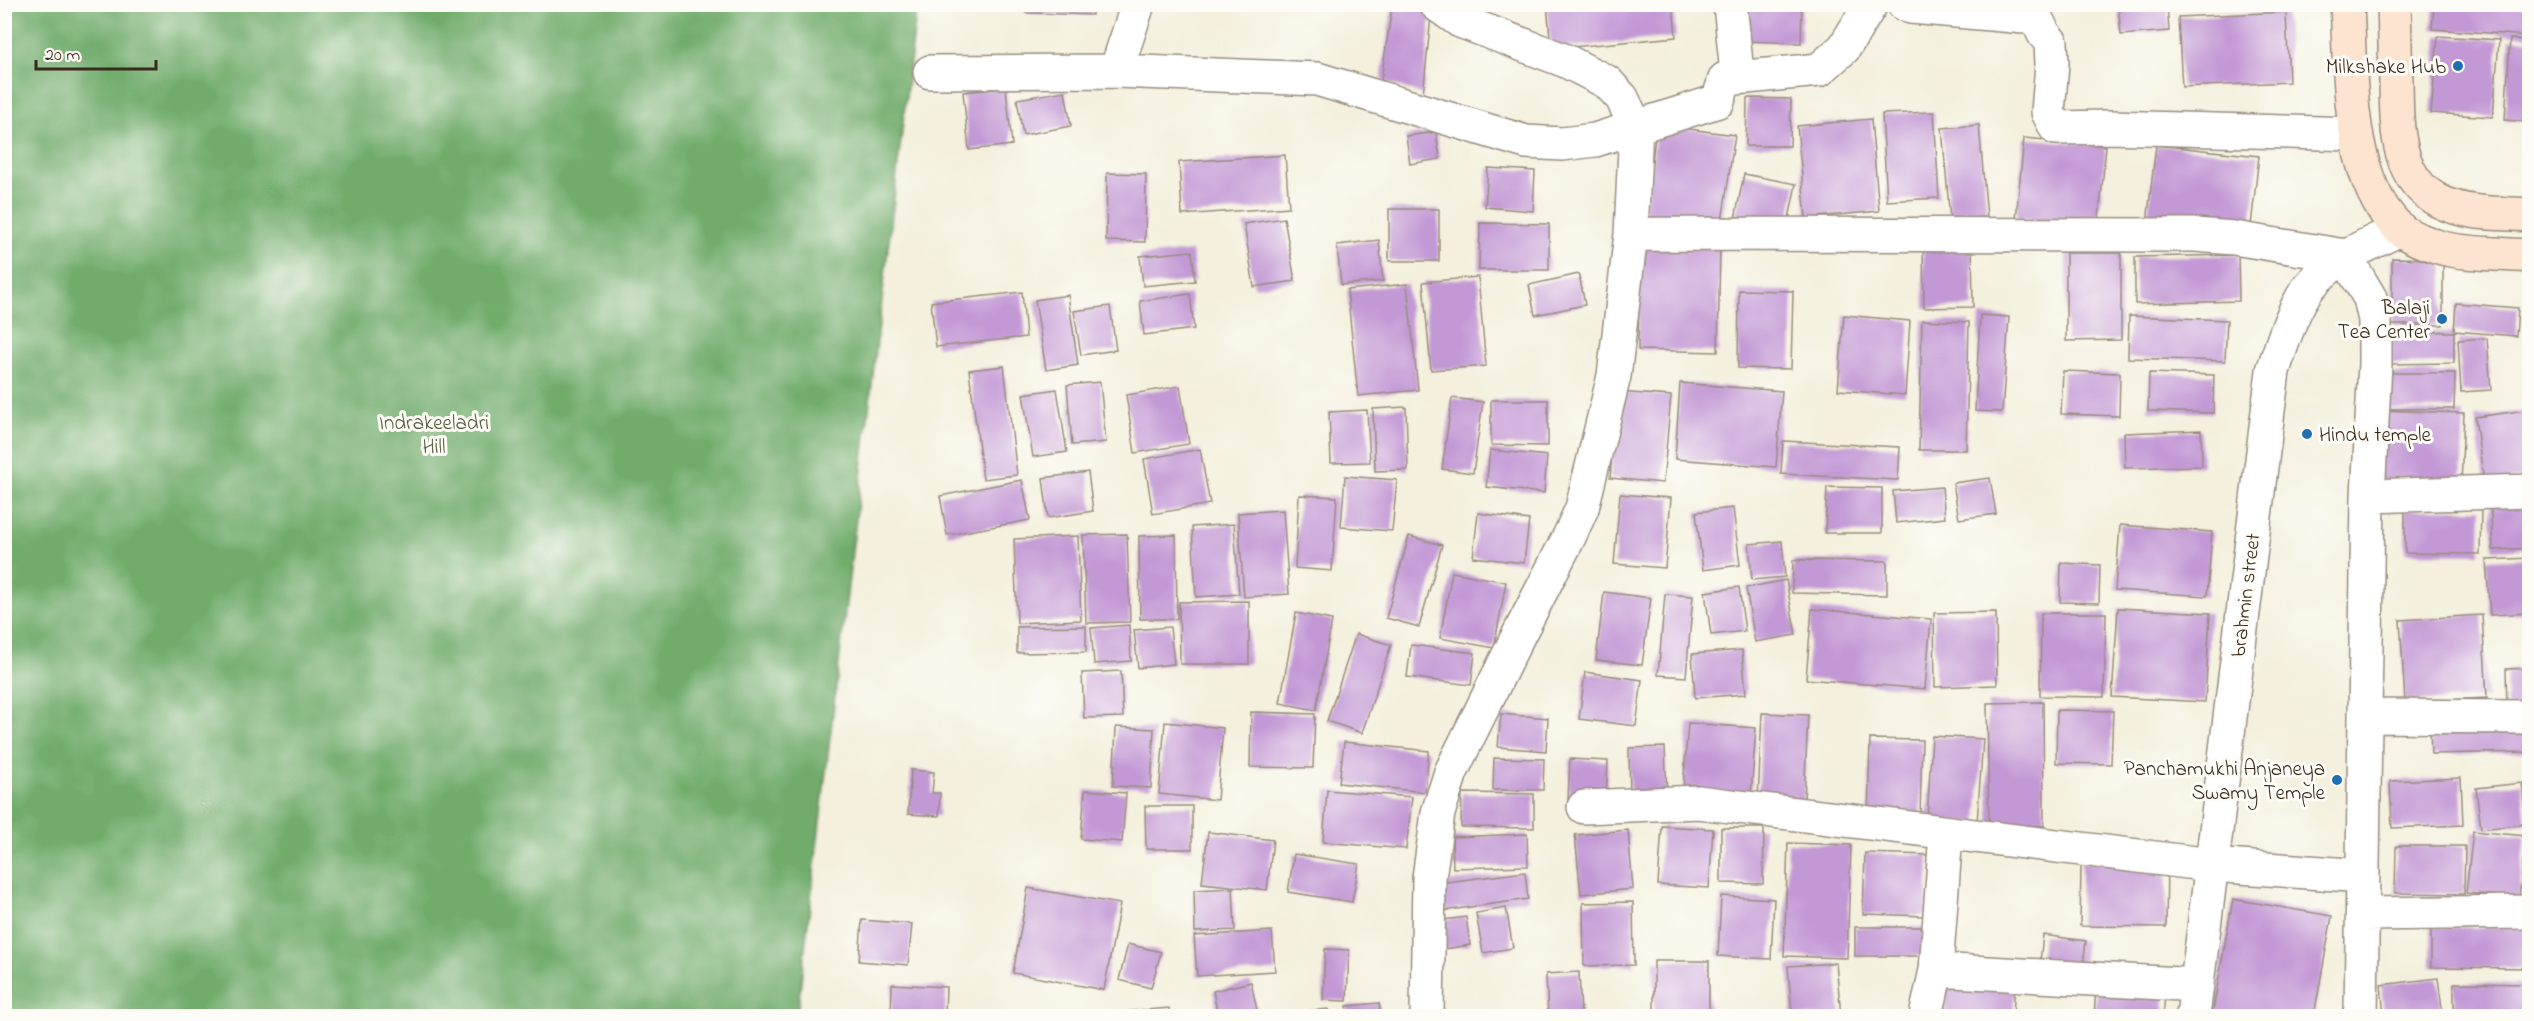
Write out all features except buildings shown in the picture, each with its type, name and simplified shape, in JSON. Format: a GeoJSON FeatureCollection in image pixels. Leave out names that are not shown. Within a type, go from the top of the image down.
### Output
{"type":"FeatureCollection","features":[{"type":"Feature","properties":{"kind":"street"},"geometry":{"type":"LineString","coordinates":[[1116,71],[1138,4]]}},
{"type":"Feature","properties":{"kind":"street"},"geometry":{"type":"LineString","coordinates":[[1427,1017],[1429,878],[1438,813],[1451,772],[1582,508],[1614,376],[1631,234],[1636,127],[1622,98],[1607,82],[1566,61],[1460,21],[1436,4]]}},
{"type":"Feature","properties":{"kind":"street"},"geometry":{"type":"LineString","coordinates":[[930,72],[1116,71],[1317,79],[1526,142],[1562,144],[1595,140],[1718,101],[1725,79],[1737,73],[1730,4]]}},
{"type":"Feature","properties":{"kind":"street"},"geometry":{"type":"LineString","coordinates":[[1725,79],[1819,70],[1844,48],[1870,4]]}},
{"type":"Feature","properties":{"kind":"street"},"geometry":{"type":"LineString","coordinates":[[1904,4],[1911,7],[2037,11],[2044,34],[2051,42],[2052,64],[2048,112],[2056,128],[2109,127],[2355,134]]}},
{"type":"Feature","properties":{"kind":"street"},"geometry":{"type":"LineString","coordinates":[[2347,4],[2355,134],[2363,165],[2385,213],[2400,230],[2440,248],[2529,256]]}},
{"type":"Feature","properties":{"kind":"street"},"geometry":{"type":"LineString","coordinates":[[2394,4],[2397,137],[2406,165],[2418,185],[2439,201],[2471,211],[2529,215]]}},
{"type":"Feature","properties":{"kind":"street","name":"brahmin street"},"geometry":{"type":"LineString","coordinates":[[2193,1017],[2273,370],[2289,325],[2310,286],[2345,256],[2400,230]]}},
{"type":"Feature","properties":{"kind":"street"},"geometry":{"type":"LineString","coordinates":[[1631,234],[2195,235],[2234,238],[2345,256],[2370,298],[2375,320],[2368,496],[2361,1017]]}},
{"type":"Feature","properties":{"kind":"street"},"geometry":{"type":"LineString","coordinates":[[2368,496],[2529,491]]}},
{"type":"Feature","properties":{"kind":"street"},"geometry":{"type":"LineString","coordinates":[[2366,716],[2529,717]]}},
{"type":"Feature","properties":{"kind":"street"},"geometry":{"type":"LineString","coordinates":[[1584,807],[1698,802],[2212,866],[2364,876]]}},
{"type":"Feature","properties":{"kind":"street"},"geometry":{"type":"LineString","coordinates":[[1926,1017],[1936,970],[1946,833]]}},
{"type":"Feature","properties":{"kind":"street"},"geometry":{"type":"LineString","coordinates":[[2363,914],[2529,912]]}},
{"type":"Feature","properties":{"kind":"street"},"geometry":{"type":"LineString","coordinates":[[1936,970],[2197,985]]}},
{"type":"Feature","properties":{"kind":"green space","name":"Indrakeeladri Hill"},"geometry":{"type":"Polygon","coordinates":[[[5,4],[917,5],[797,1016],[5,1016],[5,4]]]}},
{"type":"Feature","properties":{"kind":"place","name":"Milkshake Hub"},"geometry":{"type":"Point","coordinates":[2458,66]}},
{"type":"Feature","properties":{"kind":"place","name":"Balaji Tea Center"},"geometry":{"type":"Point","coordinates":[2442,319]}},
{"type":"Feature","properties":{"kind":"place","name":"Hindu temple"},"geometry":{"type":"Point","coordinates":[2307,434]}},
{"type":"Feature","properties":{"kind":"place","name":"Panchamukhi Anjaneya Swamy Temple"},"geometry":{"type":"Point","coordinates":[2337,780]}}]}
